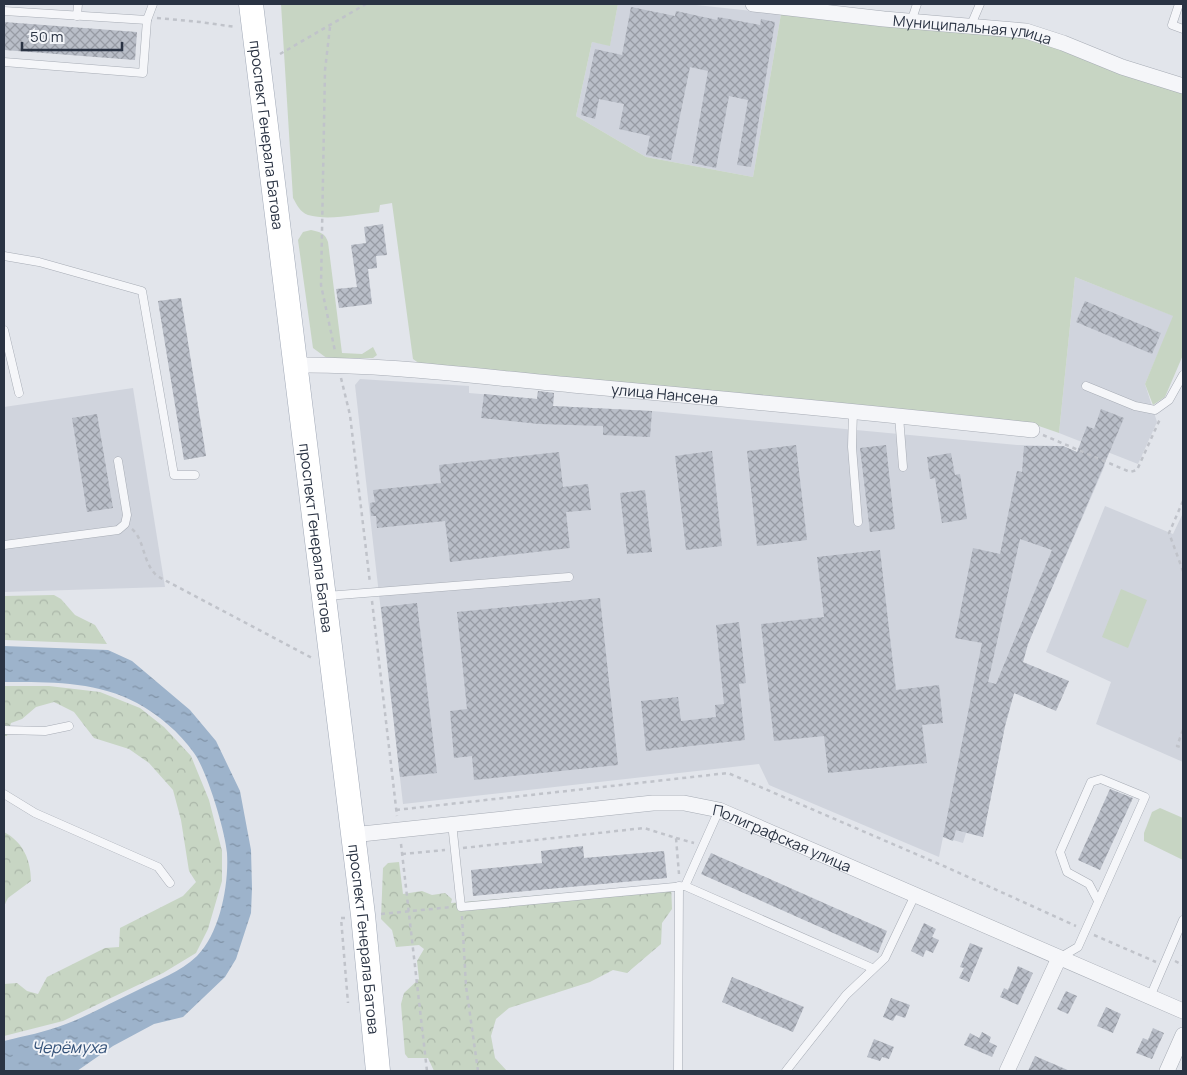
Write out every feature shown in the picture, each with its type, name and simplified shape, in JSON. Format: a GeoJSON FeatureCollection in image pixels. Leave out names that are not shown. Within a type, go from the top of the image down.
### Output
{"type":"FeatureCollection","features":[{"type":"Feature","properties":{"kind":"main road","name":"проспект Генерала Батова"},"geometry":{"type":"LineString","coordinates":[[252,4],[363,915],[378,1071]]}},
{"type":"Feature","properties":{"kind":"street","name":"Муниципальная улица"},"geometry":{"type":"LineString","coordinates":[[753,4],[912,22],[971,25],[1026,32],[1064,43],[1122,68],[1183,86]]}},
{"type":"Feature","properties":{"kind":"street","name":"улица Нансена"},"geometry":{"type":"LineString","coordinates":[[296,365],[338,365],[853,411],[1032,430]]}},
{"type":"Feature","properties":{"kind":"street","name":"Полиграфская улица"},"geometry":{"type":"LineString","coordinates":[[352,835],[653,803],[684,803],[719,810],[1183,1011]]}},
{"type":"Feature","properties":{"kind":"street"},"geometry":{"type":"LineString","coordinates":[[1007,1071],[1059,958]]}},
{"type":"Feature","properties":{"kind":"street"},"geometry":{"type":"LineString","coordinates":[[1167,1071],[1183,1035]]}},
{"type":"Feature","properties":{"kind":"lane"},"geometry":{"type":"LineString","coordinates":[[77,16],[78,4]]}},
{"type":"Feature","properties":{"kind":"lane"},"geometry":{"type":"LineString","coordinates":[[4,62],[143,73],[147,19],[153,4]]}},
{"type":"Feature","properties":{"kind":"lane"},"geometry":{"type":"LineString","coordinates":[[912,22],[917,4]]}},
{"type":"Feature","properties":{"kind":"lane"},"geometry":{"type":"LineString","coordinates":[[971,25],[980,4]]}},
{"type":"Feature","properties":{"kind":"lane"},"geometry":{"type":"LineString","coordinates":[[1179,4],[1172,24],[1183,29]]}},
{"type":"Feature","properties":{"kind":"lane"},"geometry":{"type":"LineString","coordinates":[[4,10],[147,19]]}},
{"type":"Feature","properties":{"kind":"lane"},"geometry":{"type":"LineString","coordinates":[[4,256],[39,262],[142,291],[174,475],[195,475]]}},
{"type":"Feature","properties":{"kind":"lane"},"geometry":{"type":"LineString","coordinates":[[4,330],[19,393]]}},
{"type":"Feature","properties":{"kind":"lane"},"geometry":{"type":"LineString","coordinates":[[1086,386],[1143,409],[1155,410],[1169,400],[1183,375]]}},
{"type":"Feature","properties":{"kind":"lane"},"geometry":{"type":"LineString","coordinates":[[853,411],[852,447],[858,522]]}},
{"type":"Feature","properties":{"kind":"lane"},"geometry":{"type":"LineString","coordinates":[[899,416],[903,468]]}},
{"type":"Feature","properties":{"kind":"lane"},"geometry":{"type":"LineString","coordinates":[[4,545],[118,530],[124,524],[127,515],[118,461]]}},
{"type":"Feature","properties":{"kind":"lane"},"geometry":{"type":"LineString","coordinates":[[324,596],[569,577]]}},
{"type":"Feature","properties":{"kind":"lane"},"geometry":{"type":"LineString","coordinates":[[4,730],[45,731],[69,726]]}},
{"type":"Feature","properties":{"kind":"lane"},"geometry":{"type":"LineString","coordinates":[[1059,958],[1078,946],[1145,797],[1102,779],[1091,782],[1060,852],[1067,872],[1089,884],[1098,901]]}},
{"type":"Feature","properties":{"kind":"lane"},"geometry":{"type":"LineString","coordinates":[[4,794],[36,813],[158,867],[170,883]]}},
{"type":"Feature","properties":{"kind":"lane"},"geometry":{"type":"LineString","coordinates":[[678,1071],[682,886],[719,810]]}},
{"type":"Feature","properties":{"kind":"lane"},"geometry":{"type":"LineString","coordinates":[[452,823],[461,907],[682,886],[872,968]]}},
{"type":"Feature","properties":{"kind":"lane"},"geometry":{"type":"LineString","coordinates":[[786,1071],[846,994],[885,958],[915,895]]}},
{"type":"Feature","properties":{"kind":"lane"},"geometry":{"type":"LineString","coordinates":[[1150,997],[1183,920]]}},
{"type":"Feature","properties":{"kind":"path"},"geometry":{"type":"LineString","coordinates":[[280,54],[330,27],[366,4]]}},
{"type":"Feature","properties":{"kind":"path"},"geometry":{"type":"LineString","coordinates":[[147,19],[200,22],[240,28]]}},
{"type":"Feature","properties":{"kind":"path"},"geometry":{"type":"LineString","coordinates":[[330,27],[325,70],[321,285],[350,415],[427,1071]]}},
{"type":"Feature","properties":{"kind":"path"},"geometry":{"type":"LineString","coordinates":[[1032,430],[1130,472],[1137,470],[1169,400]]}},
{"type":"Feature","properties":{"kind":"path"},"geometry":{"type":"LineString","coordinates":[[1183,501],[1169,533],[1183,571]]}},
{"type":"Feature","properties":{"kind":"path"},"geometry":{"type":"LineString","coordinates":[[124,524],[135,531],[147,564],[157,576],[333,669]]}},
{"type":"Feature","properties":{"kind":"path"},"geometry":{"type":"LineString","coordinates":[[1183,730],[1177,746],[1183,748]]}},
{"type":"Feature","properties":{"kind":"path"},"geometry":{"type":"LineString","coordinates":[[402,854],[644,828],[703,845]]}},
{"type":"Feature","properties":{"kind":"path"},"geometry":{"type":"LineString","coordinates":[[676,838],[682,886]]}},
{"type":"Feature","properties":{"kind":"path"},"geometry":{"type":"LineString","coordinates":[[461,907],[466,986],[478,1071]]}},
{"type":"Feature","properties":{"kind":"shaded area"},"geometry":{"type":"Polygon","coordinates":[[[618,4],[687,4],[781,14],[753,177],[646,157],[576,116],[592,42],[610,45],[618,4]]]}},
{"type":"Feature","properties":{"kind":"shaded area"},"geometry":{"type":"Polygon","coordinates":[[[1075,277],[1174,316],[1145,384],[1157,422],[1138,464],[1059,433],[1075,277]]]}},
{"type":"Feature","properties":{"kind":"shaded area"},"geometry":{"type":"Polygon","coordinates":[[[360,379],[469,386],[469,393],[537,399],[538,391],[554,393],[553,406],[652,411],[1017,445],[1063,446],[1105,465],[1028,644],[1005,726],[983,837],[966,833],[963,843],[943,837],[939,857],[769,785],[759,764],[403,804],[355,385],[360,379]]]}},
{"type":"Feature","properties":{"kind":"shaded area"},"geometry":{"type":"Polygon","coordinates":[[[133,388],[165,587],[4,592],[4,407],[133,388]]]}},
{"type":"Feature","properties":{"kind":"shaded area"},"geometry":{"type":"Polygon","coordinates":[[[1105,506],[1173,534],[1183,513],[1183,762],[1096,724],[1111,682],[1046,652],[1105,506]]]}},
{"type":"Feature","properties":{"kind":"green space"},"geometry":{"type":"Polygon","coordinates":[[[281,4],[618,4],[610,46],[592,42],[576,116],[646,157],[753,177],[781,14],[1026,37],[1183,92],[1183,355],[1165,397],[1153,405],[1145,384],[1173,316],[1075,277],[1059,433],[1036,425],[420,364],[413,359],[392,203],[380,205],[379,212],[316,217],[305,214],[293,198],[281,4]]]}},
{"type":"Feature","properties":{"kind":"green space"},"geometry":{"type":"Polygon","coordinates":[[[311,230],[322,233],[328,242],[342,353],[362,354],[373,347],[377,355],[373,358],[328,359],[313,348],[298,240],[303,232],[311,230]]]}},
{"type":"Feature","properties":{"kind":"green space"},"geometry":{"type":"Polygon","coordinates":[[[1121,589],[1147,600],[1128,648],[1102,637],[1121,589]]]}},
{"type":"Feature","properties":{"kind":"green space"},"geometry":{"type":"Polygon","coordinates":[[[54,595],[61,599],[75,615],[95,625],[107,644],[4,640],[4,596],[54,595]]]}},
{"type":"Feature","properties":{"kind":"green space"},"geometry":{"type":"Polygon","coordinates":[[[4,686],[49,686],[100,692],[140,708],[164,727],[191,756],[209,800],[222,851],[222,881],[208,929],[196,953],[163,973],[63,1021],[4,1036],[4,984],[17,983],[27,991],[38,994],[47,977],[105,948],[119,947],[120,928],[183,896],[196,882],[189,871],[181,820],[173,790],[149,763],[129,749],[94,738],[74,712],[54,702],[36,707],[22,719],[11,723],[7,736],[4,736],[4,686]]]}},
{"type":"Feature","properties":{"kind":"green space"},"geometry":{"type":"Polygon","coordinates":[[[1160,808],[1183,818],[1183,860],[1144,841],[1144,833],[1152,812],[1160,808]]]}},
{"type":"Feature","properties":{"kind":"green space"},"geometry":{"type":"Polygon","coordinates":[[[4,832],[11,836],[25,852],[31,873],[31,881],[8,898],[4,906],[4,832]]]}},
{"type":"Feature","properties":{"kind":"green space"},"geometry":{"type":"Polygon","coordinates":[[[399,862],[403,894],[422,891],[432,895],[445,893],[452,899],[451,903],[671,884],[672,909],[662,923],[661,944],[627,973],[613,970],[590,982],[509,1008],[496,1019],[491,1036],[495,1058],[507,1071],[434,1071],[428,1058],[408,1058],[405,1054],[401,1004],[404,993],[419,979],[417,961],[424,949],[419,945],[396,947],[392,930],[381,919],[383,868],[388,863],[399,862]]]}},
{"type":"Feature","properties":{"kind":"water","name":"Черёмуха"},"geometry":{"type":"Polygon","coordinates":[[[4,646],[108,650],[132,661],[190,710],[216,741],[240,791],[251,850],[251,913],[236,959],[225,977],[183,1017],[154,1024],[113,1046],[77,1071],[4,1071],[4,1041],[51,1029],[75,1020],[169,975],[197,956],[212,935],[221,908],[227,866],[226,843],[215,801],[199,762],[188,745],[168,725],[137,703],[105,690],[72,684],[4,682],[4,646]]]}},
{"type":"Feature","properties":{"kind":"building"},"geometry":{"type":"Polygon","coordinates":[[[631,7],[675,16],[676,11],[717,20],[718,17],[760,25],[761,19],[775,22],[751,167],[737,165],[748,100],[729,96],[716,168],[692,163],[708,71],[690,67],[671,160],[646,155],[650,136],[619,129],[624,104],[599,99],[595,119],[581,115],[595,49],[622,55],[631,7]]]}},
{"type":"Feature","properties":{"kind":"building"},"geometry":{"type":"Polygon","coordinates":[[[4,22],[137,32],[135,60],[4,50],[4,22]]]}},
{"type":"Feature","properties":{"kind":"building"},"geometry":{"type":"Polygon","coordinates":[[[383,224],[387,255],[376,256],[377,268],[368,269],[372,304],[339,308],[336,289],[357,287],[351,245],[366,243],[364,227],[383,224]]]}},
{"type":"Feature","properties":{"kind":"building"},"geometry":{"type":"Polygon","coordinates":[[[181,298],[206,456],[184,460],[158,301],[181,298]]]}},
{"type":"Feature","properties":{"kind":"building"},"geometry":{"type":"Polygon","coordinates":[[[1085,301],[1161,333],[1152,354],[1076,322],[1085,301]]]}},
{"type":"Feature","properties":{"kind":"building"},"geometry":{"type":"Polygon","coordinates":[[[538,391],[554,393],[553,406],[652,411],[650,437],[603,435],[603,426],[539,424],[481,418],[484,394],[537,399],[538,391]]]}},
{"type":"Feature","properties":{"kind":"building"},"geometry":{"type":"Polygon","coordinates":[[[1101,409],[1124,418],[1028,644],[1023,662],[1069,681],[1056,711],[1014,693],[1005,726],[983,837],[956,830],[953,841],[943,837],[982,643],[955,638],[973,548],[1000,554],[1017,471],[1022,472],[1024,446],[1063,446],[1077,452],[1087,426],[1094,429],[1101,409]],[[1020,539],[988,682],[996,684],[1052,550],[1020,539]]]}},
{"type":"Feature","properties":{"kind":"building"},"geometry":{"type":"Polygon","coordinates":[[[97,414],[113,508],[87,512],[72,418],[97,414]]]}},
{"type":"Feature","properties":{"kind":"building"},"geometry":{"type":"Polygon","coordinates":[[[796,445],[807,540],[757,546],[747,451],[796,445]]]}},
{"type":"Feature","properties":{"kind":"building"},"geometry":{"type":"Polygon","coordinates":[[[886,445],[895,529],[870,532],[860,448],[886,445]]]}},
{"type":"Feature","properties":{"kind":"building"},"geometry":{"type":"Polygon","coordinates":[[[712,451],[722,546],[686,550],[675,456],[712,451]]]}},
{"type":"Feature","properties":{"kind":"building"},"geometry":{"type":"Polygon","coordinates":[[[559,452],[563,487],[588,484],[591,510],[566,512],[570,548],[450,562],[445,521],[377,528],[376,516],[371,516],[370,503],[375,502],[373,490],[441,483],[439,465],[559,452]]]}},
{"type":"Feature","properties":{"kind":"building"},"geometry":{"type":"Polygon","coordinates":[[[951,453],[955,475],[960,474],[967,519],[942,523],[935,478],[930,479],[927,457],[951,453]]]}},
{"type":"Feature","properties":{"kind":"building"},"geometry":{"type":"Polygon","coordinates":[[[645,490],[652,552],[627,554],[620,493],[645,490]]]}},
{"type":"Feature","properties":{"kind":"building"},"geometry":{"type":"Polygon","coordinates":[[[880,550],[896,690],[939,685],[943,723],[922,725],[927,763],[828,773],[824,736],[774,741],[761,624],[824,617],[817,557],[880,550]]]}},
{"type":"Feature","properties":{"kind":"building"},"geometry":{"type":"Polygon","coordinates":[[[600,598],[618,765],[474,780],[472,756],[454,758],[450,711],[467,709],[457,612],[600,598]]]}},
{"type":"Feature","properties":{"kind":"building"},"geometry":{"type":"Polygon","coordinates":[[[417,603],[437,773],[400,777],[381,607],[417,603]]]}},
{"type":"Feature","properties":{"kind":"building"},"geometry":{"type":"Polygon","coordinates":[[[739,622],[746,683],[739,684],[745,740],[646,751],[641,701],[678,697],[681,721],[716,717],[715,705],[724,704],[716,625],[739,622]]]}},
{"type":"Feature","properties":{"kind":"building"},"geometry":{"type":"Polygon","coordinates":[[[1110,789],[1133,798],[1100,870],[1078,860],[1110,789]]]}},
{"type":"Feature","properties":{"kind":"building"},"geometry":{"type":"Polygon","coordinates":[[[583,846],[584,858],[664,851],[667,878],[473,896],[471,870],[542,863],[541,851],[583,846]]]}},
{"type":"Feature","properties":{"kind":"building"},"geometry":{"type":"Polygon","coordinates":[[[711,853],[887,931],[878,953],[701,874],[711,853]]]}},
{"type":"Feature","properties":{"kind":"building"},"geometry":{"type":"Polygon","coordinates":[[[924,923],[936,929],[932,937],[939,940],[933,953],[926,950],[923,957],[911,951],[924,923]]]}},
{"type":"Feature","properties":{"kind":"building"},"geometry":{"type":"Polygon","coordinates":[[[970,943],[983,948],[969,982],[959,978],[964,968],[960,967],[970,943]]]}},
{"type":"Feature","properties":{"kind":"building"},"geometry":{"type":"Polygon","coordinates":[[[1018,966],[1033,973],[1018,1005],[1000,997],[1004,988],[1008,990],[1018,966]]]}},
{"type":"Feature","properties":{"kind":"building"},"geometry":{"type":"Polygon","coordinates":[[[732,977],[804,1007],[793,1032],[722,1002],[732,977]]]}},
{"type":"Feature","properties":{"kind":"building"},"geometry":{"type":"Polygon","coordinates":[[[1066,991],[1077,996],[1068,1014],[1057,1009],[1066,991]]]}},
{"type":"Feature","properties":{"kind":"building"},"geometry":{"type":"Polygon","coordinates":[[[891,998],[910,1005],[905,1018],[896,1015],[893,1021],[883,1017],[891,998]]]}},
{"type":"Feature","properties":{"kind":"building"},"geometry":{"type":"Polygon","coordinates":[[[1106,1007],[1121,1014],[1113,1033],[1097,1026],[1106,1007]]]}},
{"type":"Feature","properties":{"kind":"building"},"geometry":{"type":"Polygon","coordinates":[[[1153,1028],[1164,1033],[1152,1059],[1136,1053],[1143,1038],[1148,1040],[1153,1028]]]}},
{"type":"Feature","properties":{"kind":"building"},"geometry":{"type":"Polygon","coordinates":[[[982,1032],[991,1037],[989,1042],[997,1046],[992,1057],[964,1045],[970,1033],[979,1038],[982,1032]]]}},
{"type":"Feature","properties":{"kind":"building"},"geometry":{"type":"Polygon","coordinates":[[[874,1039],[894,1047],[889,1059],[882,1057],[880,1061],[867,1057],[874,1039]]]}},
{"type":"Feature","properties":{"kind":"building"},"geometry":{"type":"Polygon","coordinates":[[[1035,1056],[1070,1071],[1028,1071],[1035,1056]]]}}]}
